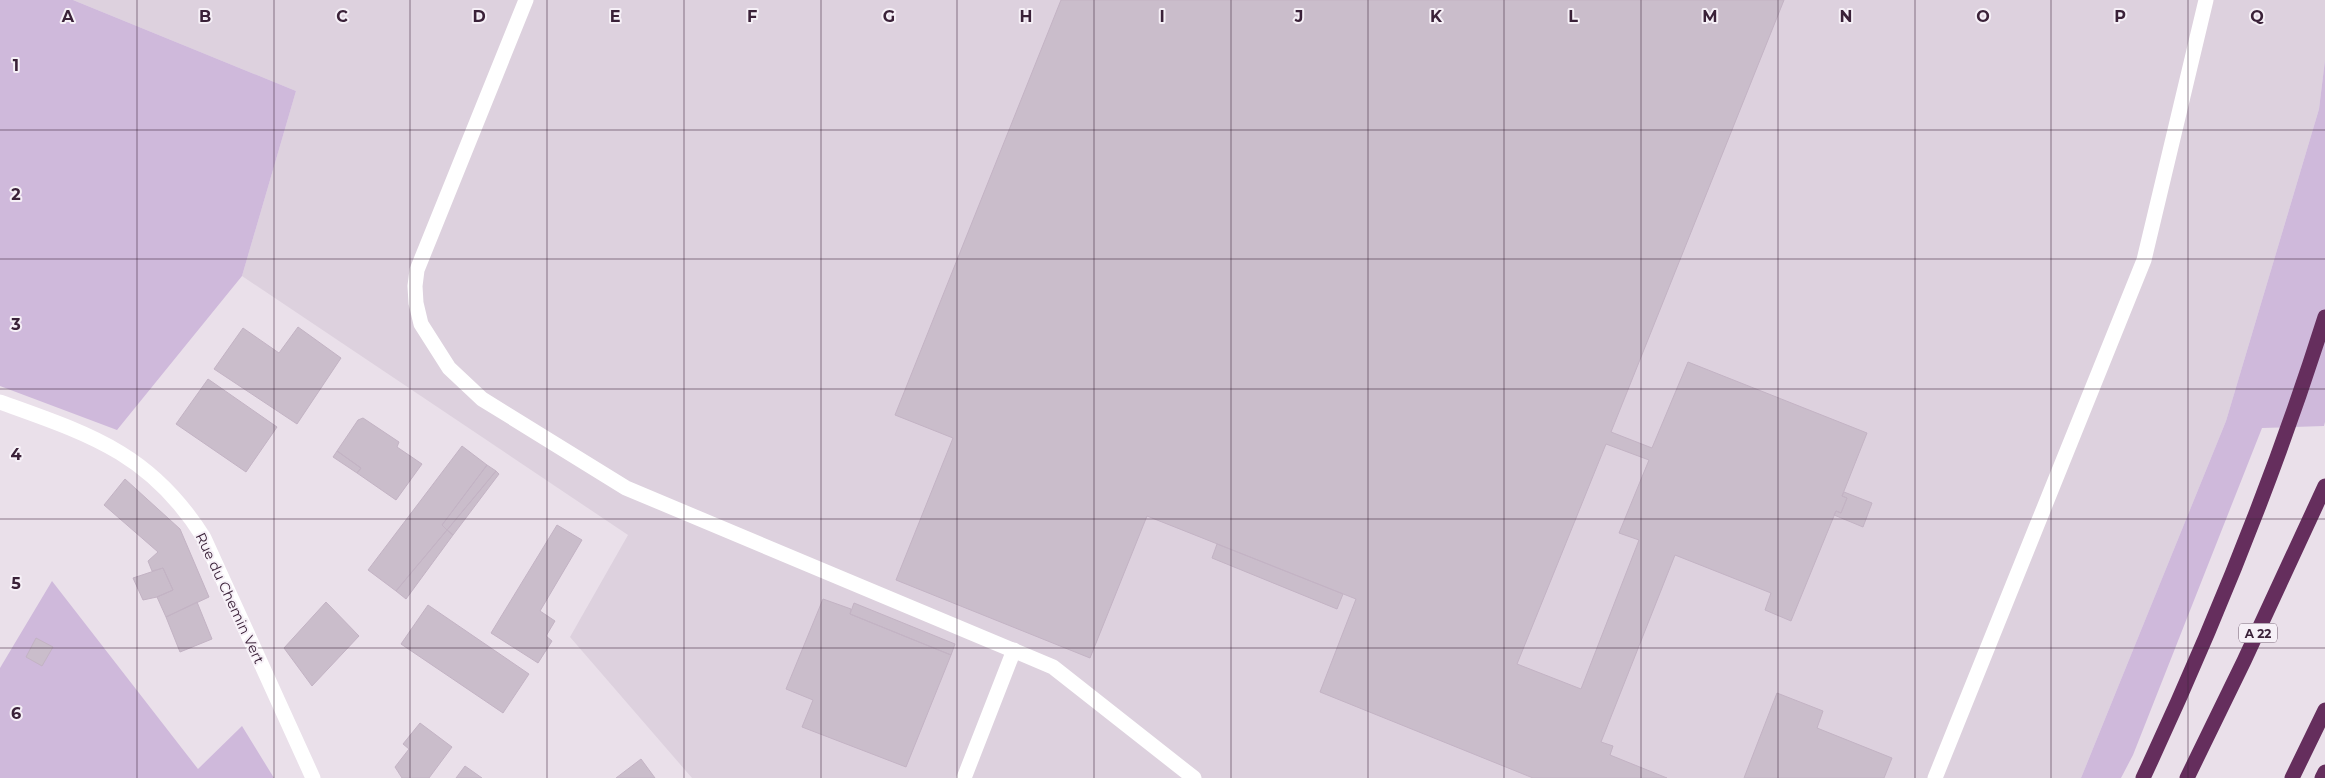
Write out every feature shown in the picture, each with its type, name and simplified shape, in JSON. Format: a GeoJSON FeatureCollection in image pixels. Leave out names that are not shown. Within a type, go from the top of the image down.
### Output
{"type":"FeatureCollection","features":[{"type":"Feature","properties":{"kind":"highway"},"geometry":{"type":"LineString","coordinates":[[2143,778],[2206,640],[2253,525],[2325,317]]}},
{"type":"Feature","properties":{"kind":"highway","name":"A 22"},"geometry":{"type":"LineString","coordinates":[[2187,778],[2252,645],[2325,486]]}},
{"type":"Feature","properties":{"kind":"highway"},"geometry":{"type":"LineString","coordinates":[[2292,778],[2325,710]]}},
{"type":"Feature","properties":{"kind":"highway"},"geometry":{"type":"LineString","coordinates":[[2322,778],[2325,772]]}},
{"type":"Feature","properties":{"kind":"street"},"geometry":{"type":"LineString","coordinates":[[526,0],[417,270],[415,286],[416,303],[421,324],[438,354],[465,384],[482,398],[626,488],[1053,667],[1194,778]]}},
{"type":"Feature","properties":{"kind":"street"},"geometry":{"type":"LineString","coordinates":[[1935,778],[2144,260],[2206,0]]}},
{"type":"Feature","properties":{"kind":"street","name":"Rue du Chemin Vert"},"geometry":{"type":"LineString","coordinates":[[0,402],[74,428],[119,450],[156,477],[191,516],[204,538],[313,778]]}},
{"type":"Feature","properties":{"kind":"street"},"geometry":{"type":"LineString","coordinates":[[964,778],[1014,650]]}},
{"type":"Feature","properties":{"kind":"shaded area"},"geometry":{"type":"Polygon","coordinates":[[[0,0],[73,0],[296,91],[242,276],[117,430],[0,386],[0,0]]]}},
{"type":"Feature","properties":{"kind":"shaded area"},"geometry":{"type":"Polygon","coordinates":[[[73,0],[2325,0],[2325,60],[2319,109],[2226,421],[2081,778],[692,778],[570,637],[628,535],[242,276],[296,91],[73,0]]]}},
{"type":"Feature","properties":{"kind":"shaded area"},"geometry":{"type":"Polygon","coordinates":[[[2325,60],[2324,426],[2262,428],[2133,755],[2121,778],[2081,778],[2226,421],[2319,109],[2325,60]]]}},
{"type":"Feature","properties":{"kind":"shaded area"},"geometry":{"type":"Polygon","coordinates":[[[52,581],[198,769],[242,726],[274,778],[0,778],[0,668],[52,581]]]}},
{"type":"Feature","properties":{"kind":"building"},"geometry":{"type":"Polygon","coordinates":[[[1061,0],[1784,0],[1611,432],[1652,448],[1688,362],[1867,433],[1842,496],[1847,498],[1841,513],[1836,511],[1791,621],[1765,610],[1771,593],[1675,555],[1601,742],[1613,746],[1610,755],[1667,778],[1533,778],[1320,692],[1356,599],[1147,516],[1090,658],[896,580],[953,438],[895,415],[1061,0]],[[1606,444],[1517,664],[1581,689],[1639,540],[1619,533],[1649,460],[1606,444]]]}},
{"type":"Feature","properties":{"kind":"building"},"geometry":{"type":"Polygon","coordinates":[[[298,327],[341,358],[297,424],[214,369],[243,328],[279,353],[298,327]]]}},
{"type":"Feature","properties":{"kind":"building"},"geometry":{"type":"Polygon","coordinates":[[[208,379],[277,427],[246,472],[176,424],[208,379]]]}},
{"type":"Feature","properties":{"kind":"building"},"geometry":{"type":"Polygon","coordinates":[[[363,418],[399,442],[397,447],[422,464],[396,500],[357,473],[361,468],[337,451],[358,420],[363,418]]]}},
{"type":"Feature","properties":{"kind":"building"},"geometry":{"type":"Polygon","coordinates":[[[462,446],[487,465],[442,525],[447,530],[396,591],[368,570],[462,446]]]}},
{"type":"Feature","properties":{"kind":"building"},"geometry":{"type":"Polygon","coordinates":[[[337,451],[361,468],[357,473],[333,457],[337,451]]]}},
{"type":"Feature","properties":{"kind":"building"},"geometry":{"type":"Polygon","coordinates":[[[487,465],[496,471],[447,530],[442,525],[487,465]]]}},
{"type":"Feature","properties":{"kind":"building"},"geometry":{"type":"Polygon","coordinates":[[[496,471],[499,474],[453,535],[447,530],[496,471]]]}},
{"type":"Feature","properties":{"kind":"building"},"geometry":{"type":"Polygon","coordinates":[[[125,479],[180,529],[209,597],[166,617],[157,597],[173,590],[163,568],[152,571],[148,561],[158,552],[104,505],[125,479]]]}},
{"type":"Feature","properties":{"kind":"building"},"geometry":{"type":"Polygon","coordinates":[[[1844,492],[1872,503],[1863,527],[1834,515],[1836,511],[1841,513],[1847,498],[1842,496],[1844,492]]]}},
{"type":"Feature","properties":{"kind":"building"},"geometry":{"type":"Polygon","coordinates":[[[557,525],[582,540],[540,611],[555,621],[546,636],[552,641],[538,663],[491,633],[557,525]]]}},
{"type":"Feature","properties":{"kind":"building"},"geometry":{"type":"Polygon","coordinates":[[[447,530],[453,535],[406,599],[396,591],[447,530]]]}},
{"type":"Feature","properties":{"kind":"building"},"geometry":{"type":"Polygon","coordinates":[[[1217,544],[1343,594],[1337,609],[1212,558],[1217,544]]]}},
{"type":"Feature","properties":{"kind":"building"},"geometry":{"type":"Polygon","coordinates":[[[163,568],[173,590],[157,597],[143,600],[133,578],[163,568]]]}},
{"type":"Feature","properties":{"kind":"building"},"geometry":{"type":"Polygon","coordinates":[[[823,599],[851,609],[850,614],[951,655],[906,767],[802,727],[813,700],[786,689],[823,599]]]}},
{"type":"Feature","properties":{"kind":"building"},"geometry":{"type":"Polygon","coordinates":[[[197,602],[212,639],[180,652],[166,617],[197,602]]]}},
{"type":"Feature","properties":{"kind":"building"},"geometry":{"type":"Polygon","coordinates":[[[326,602],[359,636],[312,686],[284,648],[326,602]]]}},
{"type":"Feature","properties":{"kind":"building"},"geometry":{"type":"Polygon","coordinates":[[[854,603],[955,644],[951,655],[850,614],[854,603]]]}},
{"type":"Feature","properties":{"kind":"building"},"geometry":{"type":"Polygon","coordinates":[[[428,605],[529,674],[503,713],[401,644],[428,605]]]}},
{"type":"Feature","properties":{"kind":"building"},"geometry":{"type":"Polygon","coordinates":[[[36,638],[53,647],[42,666],[26,657],[36,638]]]}},
{"type":"Feature","properties":{"kind":"building"},"geometry":{"type":"Polygon","coordinates":[[[1777,693],[1823,711],[1817,728],[1892,758],[1884,778],[1744,778],[1777,693]]]}},
{"type":"Feature","properties":{"kind":"building"},"geometry":{"type":"Polygon","coordinates":[[[420,723],[452,747],[429,778],[402,778],[395,767],[409,749],[403,744],[420,723]]]}},
{"type":"Feature","properties":{"kind":"building"},"geometry":{"type":"Polygon","coordinates":[[[641,759],[655,778],[616,778],[641,759]]]}},
{"type":"Feature","properties":{"kind":"building"},"geometry":{"type":"Polygon","coordinates":[[[465,766],[482,778],[456,778],[465,766]]]}}]}
